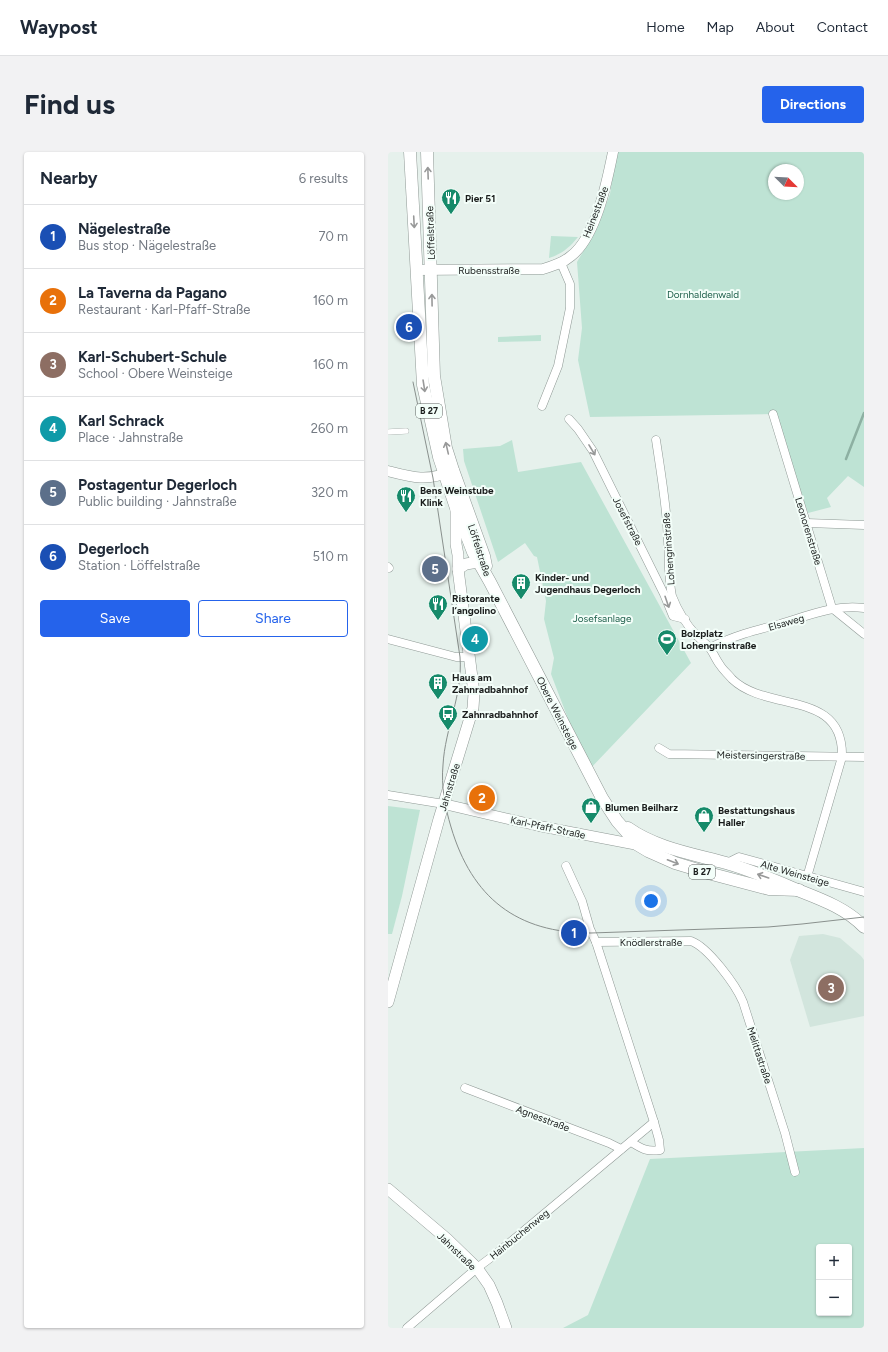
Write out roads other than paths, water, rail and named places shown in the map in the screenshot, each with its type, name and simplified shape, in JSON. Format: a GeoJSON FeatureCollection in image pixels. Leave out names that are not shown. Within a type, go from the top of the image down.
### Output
{"type":"FeatureCollection","features":[{"type":"Feature","properties":{"kind":"main road","name":"Löffelstraße"},"geometry":{"type":"LineString","coordinates":[[410,152],[423,385],[439,457],[448,472],[470,518],[484,556],[490,582]]}},
{"type":"Feature","properties":{"kind":"main road","name":"Löffelstraße"},"geometry":{"type":"LineString","coordinates":[[427,152],[434,376],[446,448],[448,472],[456,508],[465,535],[478,562],[490,582]]}},
{"type":"Feature","properties":{"kind":"main road","name":"Jahnstraße"},"geometry":{"type":"LineString","coordinates":[[388,1002],[473,708],[474,693],[458,569],[456,508]]}},
{"type":"Feature","properties":{"kind":"main road","name":"Jahnstraße"},"geometry":{"type":"LineString","coordinates":[[458,555],[470,518]]}},
{"type":"Feature","properties":{"kind":"main road"},"geometry":{"type":"LineString","coordinates":[[458,569],[466,564],[478,562]]}},
{"type":"Feature","properties":{"kind":"main road","name":"Obere Weinsteige"},"geometry":{"type":"LineString","coordinates":[[490,582],[602,798],[617,821],[638,845],[675,863],[708,874],[769,889],[799,890]]}},
{"type":"Feature","properties":{"kind":"main road","name":"Obere Weinsteige"},"geometry":{"type":"LineString","coordinates":[[617,821],[638,835],[672,848],[727,863],[777,881],[834,905],[864,927]]}},
{"type":"Feature","properties":{"kind":"main road"},"geometry":{"type":"LineString","coordinates":[[638,845],[664,849],[672,848]]}},
{"type":"Feature","properties":{"kind":"main road","name":"Jahnstraße"},"geometry":{"type":"LineString","coordinates":[[388,1189],[447,1239],[477,1268],[489,1285],[506,1328]]}},
{"type":"Feature","properties":{"kind":"street","name":"Heinestraße"},"geometry":{"type":"LineString","coordinates":[[561,263],[572,256],[583,243],[590,229],[604,191],[613,152]]}},
{"type":"Feature","properties":{"kind":"street","name":"Rubensstraße"},"geometry":{"type":"LineString","coordinates":[[416,270],[543,269],[561,263]]}},
{"type":"Feature","properties":{"kind":"street"},"geometry":{"type":"LineString","coordinates":[[542,406],[558,366],[570,308],[570,284],[561,263]]}},
{"type":"Feature","properties":{"kind":"street","name":"Leonorenstraße"},"geometry":{"type":"LineString","coordinates":[[773,414],[832,608]]}},
{"type":"Feature","properties":{"kind":"street","name":"Josefstraße"},"geometry":{"type":"LineString","coordinates":[[569,419],[593,451],[664,594],[673,616],[685,620]]}},
{"type":"Feature","properties":{"kind":"street"},"geometry":{"type":"LineString","coordinates":[[388,432],[406,430]]}},
{"type":"Feature","properties":{"kind":"street","name":"Lohengrinstraße"},"geometry":{"type":"LineString","coordinates":[[656,440],[667,522],[670,589],[685,620],[695,634],[710,648],[720,666],[733,680],[749,691],[810,708],[822,714],[839,730],[842,757],[807,877]]}},
{"type":"Feature","properties":{"kind":"street"},"geometry":{"type":"LineString","coordinates":[[388,471],[415,478],[433,478],[448,472]]}},
{"type":"Feature","properties":{"kind":"street"},"geometry":{"type":"LineString","coordinates":[[807,523],[864,525]]}},
{"type":"Feature","properties":{"kind":"street"},"geometry":{"type":"LineString","coordinates":[[832,608],[864,634]]}},
{"type":"Feature","properties":{"kind":"street","name":"Elsaweg"},"geometry":{"type":"LineString","coordinates":[[710,648],[745,634],[832,608],[864,608]]}},
{"type":"Feature","properties":{"kind":"street"},"geometry":{"type":"LineString","coordinates":[[388,639],[456,657],[470,657]]}},
{"type":"Feature","properties":{"kind":"street","name":"Meistersingerstraße"},"geometry":{"type":"LineString","coordinates":[[659,748],[669,754],[864,757]]}},
{"type":"Feature","properties":{"kind":"street","name":"Karl-Pfaff-Straße"},"geometry":{"type":"LineString","coordinates":[[388,795],[444,804],[539,826],[638,845]]}},
{"type":"Feature","properties":{"kind":"street","name":"Alte Weinsteige"},"geometry":{"type":"LineString","coordinates":[[727,863],[739,857],[864,892]]}},
{"type":"Feature","properties":{"kind":"street"},"geometry":{"type":"LineString","coordinates":[[566,866],[582,901],[590,929],[596,942],[654,1122],[660,1150],[652,1151],[642,1149],[631,1142]]}},
{"type":"Feature","properties":{"kind":"street","name":"Knödlerstraße"},"geometry":{"type":"LineString","coordinates":[[596,942],[691,941],[697,943],[704,949]]}},
{"type":"Feature","properties":{"kind":"street","name":"Melittastraße"},"geometry":{"type":"LineString","coordinates":[[704,949],[731,980],[739,991],[744,1002],[785,1133],[795,1172]]}},
{"type":"Feature","properties":{"kind":"street","name":"Agnesstraße"},"geometry":{"type":"LineString","coordinates":[[465,1088],[621,1149]]}},
{"type":"Feature","properties":{"kind":"street","name":"Hainbuchenweg"},"geometry":{"type":"LineString","coordinates":[[407,1328],[477,1268],[501,1250],[654,1122]]}},
{"type":"Feature","properties":{"kind":"waterway"},"geometry":{"type":"LineString","coordinates":[[846,459],[864,413]]}},
{"type":"Feature","properties":{"kind":"tram line"},"geometry":{"type":"LineString","coordinates":[[413,382],[433,478],[460,657],[459,685],[444,751],[444,796],[451,827],[460,852],[471,874],[485,892],[501,907],[520,918],[541,926],[565,931],[591,933],[768,927],[864,917]]}},
{"type":"Feature","properties":{"kind":"place","name":"Pier 51"},"geometry":{"type":"Point","coordinates":[451,215]}},
{"type":"Feature","properties":{"kind":"place","name":"Degerloch"},"geometry":{"type":"Point","coordinates":[409,327]}},
{"type":"Feature","properties":{"kind":"place","name":"Bens Weinstube Klink"},"geometry":{"type":"Point","coordinates":[406,513]}},
{"type":"Feature","properties":{"kind":"place","name":"Postagentur Degerloch"},"geometry":{"type":"Point","coordinates":[435,569]}},
{"type":"Feature","properties":{"kind":"place","name":"Kinder- und Jugendhaus Degerloch"},"geometry":{"type":"Point","coordinates":[521,600]}},
{"type":"Feature","properties":{"kind":"place","name":"Ristorante l‘angolino"},"geometry":{"type":"Point","coordinates":[438,621]}},
{"type":"Feature","properties":{"kind":"place","name":"Karl Schrack"},"geometry":{"type":"Point","coordinates":[475,639]}},
{"type":"Feature","properties":{"kind":"place","name":"Bolzplatz Lohengrinstraße"},"geometry":{"type":"Point","coordinates":[667,656]}},
{"type":"Feature","properties":{"kind":"place","name":"Haus am Zahnradbahnhof"},"geometry":{"type":"Point","coordinates":[438,700]}},
{"type":"Feature","properties":{"kind":"place","name":"Zahnradbahnhof"},"geometry":{"type":"Point","coordinates":[448,731]}},
{"type":"Feature","properties":{"kind":"place","name":"La Taverna da Pagano"},"geometry":{"type":"Point","coordinates":[482,798]}},
{"type":"Feature","properties":{"kind":"place","name":"Blumen Beilharz"},"geometry":{"type":"Point","coordinates":[591,824]}},
{"type":"Feature","properties":{"kind":"place","name":"Bestattungshaus Haller"},"geometry":{"type":"Point","coordinates":[704,833]}},
{"type":"Feature","properties":{"kind":"place","name":"Nägelestraße"},"geometry":{"type":"Point","coordinates":[574,933]}},
{"type":"Feature","properties":{"kind":"place","name":"Karl-Schubert-Schule"},"geometry":{"type":"Point","coordinates":[831,988]}},
{"type":"Feature","properties":{"kind":"park label","name":"Dornhaldenwald"},"geometry":{"type":"Point","coordinates":[703,294]}},
{"type":"Feature","properties":{"kind":"park label","name":"Josefsanlage"},"geometry":{"type":"Point","coordinates":[602,618]}}]}
